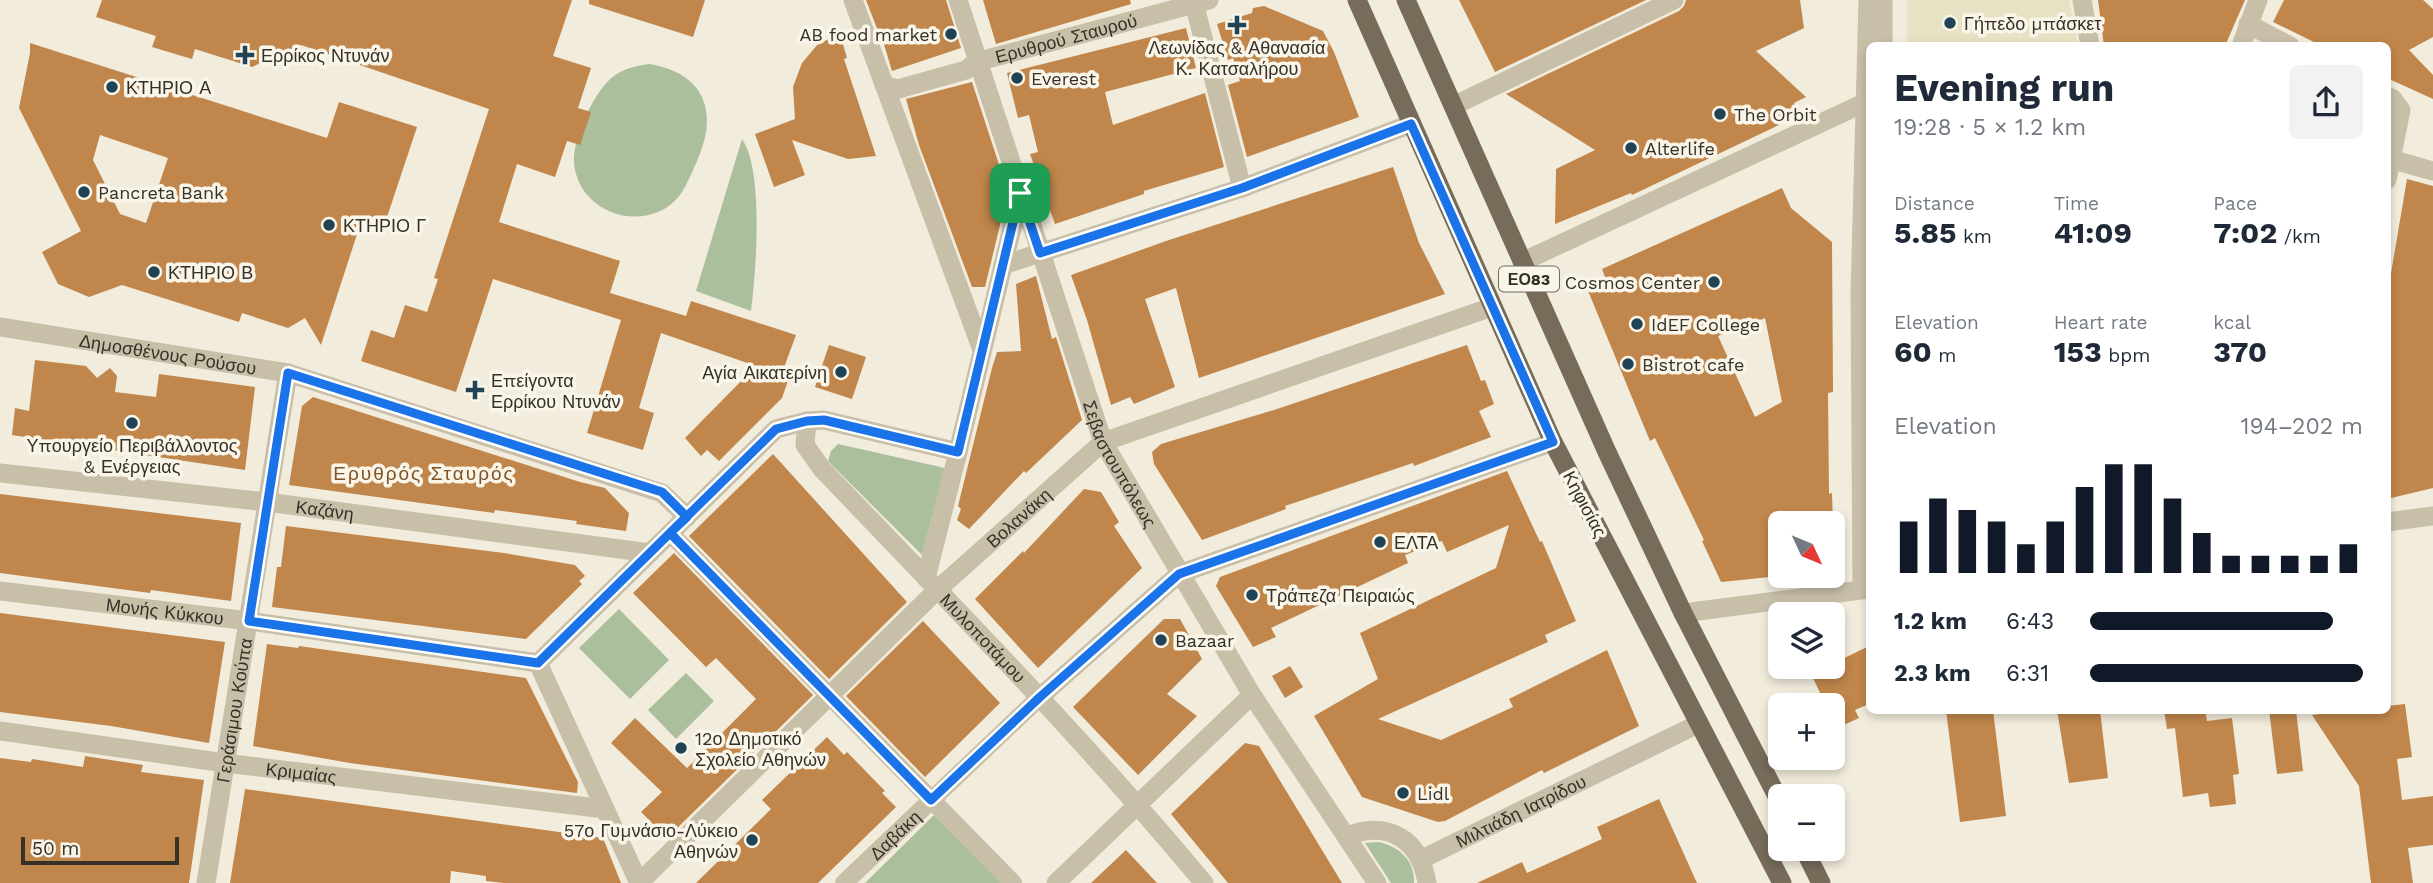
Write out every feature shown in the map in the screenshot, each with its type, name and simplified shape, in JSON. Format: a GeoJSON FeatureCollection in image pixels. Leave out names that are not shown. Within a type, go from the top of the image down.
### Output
{"type":"FeatureCollection","features":[{"type":"Feature","properties":{"kind":"main road","name":"Κηφισίας"},"geometry":{"type":"LineString","coordinates":[[1357,0],[1553,442],[1782,883]]}},
{"type":"Feature","properties":{"kind":"main road","name":"ΕΟ83"},"geometry":{"type":"LineString","coordinates":[[1406,0],[1607,452],[1683,613],[1771,784]]}},
{"type":"Feature","properties":{"kind":"main road"},"geometry":{"type":"LineString","coordinates":[[1811,861],[1821,880]]}},
{"type":"Feature","properties":{"kind":"street"},"geometry":{"type":"LineString","coordinates":[[853,0],[982,350]]}},
{"type":"Feature","properties":{"kind":"street","name":"Σεβαστουπόλεως"},"geometry":{"type":"LineString","coordinates":[[958,0],[976,62],[1103,442],[1252,695],[1377,883]]}},
{"type":"Feature","properties":{"kind":"street"},"geometry":{"type":"LineString","coordinates":[[1453,106],[1674,0]]}},
{"type":"Feature","properties":{"kind":"street"},"geometry":{"type":"LineString","coordinates":[[1867,42],[1868,0]]}},
{"type":"Feature","properties":{"kind":"street"},"geometry":{"type":"LineString","coordinates":[[1883,0],[1883,42]]}},
{"type":"Feature","properties":{"kind":"street"},"geometry":{"type":"LineString","coordinates":[[2082,0],[2089,42]]}},
{"type":"Feature","properties":{"kind":"street"},"geometry":{"type":"LineString","coordinates":[[2242,42],[2259,0]]}},
{"type":"Feature","properties":{"kind":"street"},"geometry":{"type":"LineString","coordinates":[[1201,1],[1242,188]]}},
{"type":"Feature","properties":{"kind":"street","name":"Ερυθρού Σταυρού"},"geometry":{"type":"LineString","coordinates":[[884,85],[895,79],[961,61],[976,62],[1201,1]]}},
{"type":"Feature","properties":{"kind":"street"},"geometry":{"type":"LineString","coordinates":[[2248,24],[2282,42]]}},
{"type":"Feature","properties":{"kind":"street"},"geometry":{"type":"LineString","coordinates":[[2391,98],[2401,110],[2391,150]]}},
{"type":"Feature","properties":{"kind":"street"},"geometry":{"type":"LineString","coordinates":[[1522,262],[1866,102],[1860,293],[1865,589],[1683,613]]}},
{"type":"Feature","properties":{"kind":"street"},"geometry":{"type":"LineString","coordinates":[[1003,265],[1242,188],[1411,124]]}},
{"type":"Feature","properties":{"kind":"street"},"geometry":{"type":"LineString","coordinates":[[2391,159],[2433,171]]}},
{"type":"Feature","properties":{"kind":"street"},"geometry":{"type":"LineString","coordinates":[[931,584],[958,452],[1020,193]]}},
{"type":"Feature","properties":{"kind":"street","name":"Βολανάκη"},"geometry":{"type":"LineString","coordinates":[[639,883],[829,696],[931,584],[1103,442],[1492,307]]}},
{"type":"Feature","properties":{"kind":"street","name":"Δημοσθένους Ρούσου"},"geometry":{"type":"LineString","coordinates":[[0,327],[288,373],[662,492],[687,517]]}},
{"type":"Feature","properties":{"kind":"street","name":"Γεράσιμου Κούπα"},"geometry":{"type":"LineString","coordinates":[[206,883],[288,373]]}},
{"type":"Feature","properties":{"kind":"street"},"geometry":{"type":"LineString","coordinates":[[639,883],[538,663],[776,429],[807,421],[824,420],[958,452]]}},
{"type":"Feature","properties":{"kind":"street","name":"Μυλοποτάμου"},"geometry":{"type":"LineString","coordinates":[[807,421],[805,445],[822,469],[1040,697],[1138,804],[1204,883]]}},
{"type":"Feature","properties":{"kind":"street","name":"Δαβάκη"},"geometry":{"type":"LineString","coordinates":[[844,883],[1040,697],[1179,574],[1553,442]]}},
{"type":"Feature","properties":{"kind":"street","name":"Καζάνη"},"geometry":{"type":"LineString","coordinates":[[0,473],[267,502],[650,553]]}},
{"type":"Feature","properties":{"kind":"street"},"geometry":{"type":"LineString","coordinates":[[2391,521],[2433,516]]}},
{"type":"Feature","properties":{"kind":"street"},"geometry":{"type":"LineString","coordinates":[[670,533],[1013,883]]}},
{"type":"Feature","properties":{"kind":"street","name":"Μονής Κύκκου"},"geometry":{"type":"LineString","coordinates":[[0,591],[249,621],[538,663]]}},
{"type":"Feature","properties":{"kind":"street"},"geometry":{"type":"LineString","coordinates":[[1056,883],[1252,695]]}},
{"type":"Feature","properties":{"kind":"street","name":"Μιλτιάδη Ιατρίδου"},"geometry":{"type":"LineString","coordinates":[[1420,860],[1698,724]]}},
{"type":"Feature","properties":{"kind":"street","name":"Κριμαίας"},"geometry":{"type":"LineString","coordinates":[[0,731],[605,810]]}},
{"type":"Feature","properties":{"kind":"street"},"geometry":{"type":"LineString","coordinates":[[1347,836],[1365,829],[1383,830],[1400,837],[1420,860],[1427,883]]}},
{"type":"Feature","properties":{"kind":"green space"},"geometry":{"type":"Polygon","coordinates":[[[649,64],[683,76],[695,86],[706,111],[707,126],[697,161],[680,195],[661,211],[649,215],[624,216],[601,207],[584,191],[575,171],[575,151],[586,115],[607,82],[622,71],[649,64]]]}},
{"type":"Feature","properties":{"kind":"green space"},"geometry":{"type":"Polygon","coordinates":[[[742,139],[749,154],[756,197],[755,272],[751,311],[696,291],[742,139]]]}},
{"type":"Feature","properties":{"kind":"green space"},"geometry":{"type":"Polygon","coordinates":[[[838,444],[945,468],[922,555],[828,461],[831,451],[838,444]]]}},
{"type":"Feature","properties":{"kind":"green space"},"geometry":{"type":"Polygon","coordinates":[[[619,609],[669,660],[630,699],[579,648],[619,609]]]}},
{"type":"Feature","properties":{"kind":"green space"},"geometry":{"type":"Polygon","coordinates":[[[686,673],[714,701],[676,739],[648,710],[686,673]]]}},
{"type":"Feature","properties":{"kind":"green space"},"geometry":{"type":"Polygon","coordinates":[[[934,815],[1002,883],[865,883],[934,815]]]}},
{"type":"Feature","properties":{"kind":"green space"},"geometry":{"type":"Polygon","coordinates":[[[1379,842],[1393,847],[1409,861],[1414,883],[1391,883],[1365,843],[1379,842]]]}},
{"type":"Feature","properties":{"kind":"shaded area"},"geometry":{"type":"Polygon","coordinates":[[[1907,0],[2069,0],[2077,42],[1907,42],[1907,0]]]}},
{"type":"Feature","properties":{"kind":"building"},"geometry":{"type":"Polygon","coordinates":[[[102,0],[572,0],[553,56],[591,68],[578,108],[591,112],[580,145],[567,141],[555,177],[517,164],[499,222],[620,261],[610,293],[686,316],[691,301],[796,335],[782,373],[790,375],[782,398],[719,461],[707,450],[701,456],[685,438],[756,366],[661,333],[639,408],[654,413],[643,450],[587,433],[621,320],[493,279],[456,392],[361,361],[371,330],[394,338],[405,305],[427,312],[438,279],[434,278],[489,109],[301,45],[252,67],[195,49],[192,59],[152,47],[156,36],[96,17],[102,0]]]}},
{"type":"Feature","properties":{"kind":"building"},"geometry":{"type":"Polygon","coordinates":[[[589,0],[705,0],[693,37],[589,4],[589,0]]]}},
{"type":"Feature","properties":{"kind":"building"},"geometry":{"type":"Polygon","coordinates":[[[866,0],[946,0],[961,48],[892,71],[880,31],[866,0]]]}},
{"type":"Feature","properties":{"kind":"building"},"geometry":{"type":"Polygon","coordinates":[[[983,0],[1130,0],[1131,4],[996,44],[983,0]]]}},
{"type":"Feature","properties":{"kind":"building"},"geometry":{"type":"Polygon","coordinates":[[[1459,0],[1646,0],[1495,72],[1459,0]]]}},
{"type":"Feature","properties":{"kind":"building","name":"The Orbit"},"geometry":{"type":"Polygon","coordinates":[[[1686,0],[1800,0],[1804,28],[1756,51],[1806,97],[1794,103],[1797,111],[1778,118],[1779,125],[1632,195],[1631,193],[1555,224],[1556,169],[1595,150],[1506,94],[1679,11],[1686,0]]]}},
{"type":"Feature","properties":{"kind":"building"},"geometry":{"type":"Polygon","coordinates":[[[2098,0],[2245,0],[2227,42],[2103,42],[2098,0]]]}},
{"type":"Feature","properties":{"kind":"building"},"geometry":{"type":"Polygon","coordinates":[[[2284,0],[2423,0],[2433,9],[2433,37],[2409,50],[2433,75],[2433,99],[2391,80],[2391,42],[2314,42],[2273,22],[2284,0]]]}},
{"type":"Feature","properties":{"kind":"building"},"geometry":{"type":"Polygon","coordinates":[[[1264,6],[1323,31],[1359,117],[1247,157],[1228,85],[1240,81],[1233,58],[1228,60],[1217,24],[1252,13],[1253,8],[1264,6]]]}},
{"type":"Feature","properties":{"kind":"building"},"geometry":{"type":"Polygon","coordinates":[[[1186,28],[1196,68],[1105,92],[1113,125],[1205,93],[1224,167],[1144,191],[1144,194],[1055,224],[1030,154],[1038,152],[1029,115],[1018,118],[1007,73],[1186,28]]]}},
{"type":"Feature","properties":{"kind":"building"},"geometry":{"type":"Polygon","coordinates":[[[840,34],[847,58],[844,59],[876,156],[848,159],[792,140],[805,175],[774,187],[755,134],[795,119],[793,87],[802,63],[818,44],[840,34]]]}},
{"type":"Feature","properties":{"kind":"building"},"geometry":{"type":"Polygon","coordinates":[[[30,43],[327,138],[339,102],[417,127],[383,229],[361,222],[321,345],[305,318],[288,328],[242,313],[239,322],[122,285],[89,297],[58,284],[42,252],[81,231],[19,108],[30,43]],[[100,135],[93,160],[120,214],[146,223],[168,158],[100,135]]]}},
{"type":"Feature","properties":{"kind":"building"},"geometry":{"type":"Polygon","coordinates":[[[972,82],[1008,192],[985,287],[972,287],[919,145],[906,99],[972,82]]]}},
{"type":"Feature","properties":{"kind":"building"},"geometry":{"type":"Polygon","coordinates":[[[1393,167],[1419,243],[1445,294],[1199,378],[1176,288],[1145,299],[1175,387],[1134,404],[1130,397],[1111,405],[1071,275],[1393,167]]]}},
{"type":"Feature","properties":{"kind":"building"},"geometry":{"type":"Polygon","coordinates":[[[2407,179],[2433,186],[2433,488],[2391,498],[2391,273],[2407,179]]]}},
{"type":"Feature","properties":{"kind":"building"},"geometry":{"type":"Polygon","coordinates":[[[1782,188],[1791,208],[1832,242],[1833,392],[1828,393],[1829,494],[1832,493],[1833,511],[1768,511],[1768,577],[1721,582],[1655,438],[1650,441],[1586,286],[1605,277],[1602,269],[1782,188]],[[1765,318],[1718,336],[1755,417],[1782,402],[1765,318]]]}},
{"type":"Feature","properties":{"kind":"building"},"geometry":{"type":"Polygon","coordinates":[[[1036,276],[1052,339],[1056,337],[1082,420],[1026,473],[1024,471],[969,529],[957,520],[961,509],[958,506],[992,368],[997,352],[1021,351],[1016,284],[1036,276]]]}},
{"type":"Feature","properties":{"kind":"building","name":"Αγία Αικατερίνη"},"geometry":{"type":"Polygon","coordinates":[[[829,345],[866,357],[852,399],[815,387],[829,345]]]}},
{"type":"Feature","properties":{"kind":"building"},"geometry":{"type":"Polygon","coordinates":[[[1467,345],[1481,381],[1485,380],[1494,404],[1479,411],[1491,437],[1414,466],[1413,463],[1285,506],[1286,509],[1202,540],[1154,464],[1152,452],[1161,444],[1274,410],[1467,345]]]}},
{"type":"Feature","properties":{"kind":"building","name":"Υπουργείο Περιβάλλοντος & Ενέργειας"},"geometry":{"type":"Polygon","coordinates":[[[35,360],[86,366],[97,378],[110,368],[117,376],[115,392],[156,397],[159,374],[255,387],[245,470],[12,435],[15,408],[29,411],[35,360]]]}},
{"type":"Feature","properties":{"kind":"building"},"geometry":{"type":"Polygon","coordinates":[[[313,397],[605,488],[629,513],[626,531],[576,524],[577,521],[495,510],[494,513],[289,485],[302,406],[313,397]]]}},
{"type":"Feature","properties":{"kind":"building"},"geometry":{"type":"Polygon","coordinates":[[[773,454],[907,602],[829,679],[689,536],[773,454]]]}},
{"type":"Feature","properties":{"kind":"building"},"geometry":{"type":"Polygon","coordinates":[[[1507,471],[1540,542],[1542,541],[1576,621],[1545,635],[1548,642],[1378,719],[1441,740],[1513,707],[1509,699],[1607,650],[1639,726],[1544,773],[1542,770],[1445,821],[1438,822],[1362,797],[1314,716],[1378,679],[1360,633],[1496,568],[1509,525],[1447,552],[1442,541],[1405,555],[1408,563],[1271,628],[1276,637],[1253,647],[1216,586],[1220,577],[1507,471]]]}},
{"type":"Feature","properties":{"kind":"building"},"geometry":{"type":"Polygon","coordinates":[[[1084,489],[1101,492],[1119,522],[1114,526],[1142,568],[1038,668],[975,599],[1023,551],[1024,553],[1084,489]]]}},
{"type":"Feature","properties":{"kind":"building"},"geometry":{"type":"Polygon","coordinates":[[[0,494],[241,523],[231,601],[0,573],[0,494]]]}},
{"type":"Feature","properties":{"kind":"building"},"geometry":{"type":"Polygon","coordinates":[[[286,526],[504,553],[575,565],[585,576],[579,581],[582,584],[526,639],[272,607],[286,526]]]}},
{"type":"Feature","properties":{"kind":"building"},"geometry":{"type":"Polygon","coordinates":[[[674,553],[813,695],[667,838],[641,812],[662,792],[611,743],[635,718],[687,768],[756,699],[716,658],[706,667],[633,593],[674,553]]]}},
{"type":"Feature","properties":{"kind":"building"},"geometry":{"type":"Polygon","coordinates":[[[0,613],[225,642],[209,743],[111,726],[0,712],[0,613]]]}},
{"type":"Feature","properties":{"kind":"building"},"geometry":{"type":"Polygon","coordinates":[[[1164,619],[1180,619],[1202,659],[1167,694],[1197,716],[1138,775],[1073,707],[1164,619]]]}},
{"type":"Feature","properties":{"kind":"building"},"geometry":{"type":"Polygon","coordinates":[[[923,621],[1000,703],[925,777],[846,696],[923,621]]]}},
{"type":"Feature","properties":{"kind":"building"},"geometry":{"type":"Polygon","coordinates":[[[267,644],[299,646],[526,678],[578,782],[577,793],[350,763],[253,746],[267,644]]]}},
{"type":"Feature","properties":{"kind":"building"},"geometry":{"type":"Polygon","coordinates":[[[1866,647],[1866,705],[1855,710],[1859,718],[1845,724],[1845,693],[1820,693],[1813,679],[1845,679],[1845,658],[1866,647]]]}},
{"type":"Feature","properties":{"kind":"building"},"geometry":{"type":"Polygon","coordinates":[[[1290,666],[1303,687],[1285,698],[1272,676],[1290,666]]]}},
{"type":"Feature","properties":{"kind":"building"},"geometry":{"type":"Polygon","coordinates":[[[2405,704],[2412,757],[2397,759],[2402,800],[2433,796],[2433,845],[2408,848],[2413,883],[2371,883],[2359,786],[2312,715],[2391,714],[2391,706],[2405,704]]]}},
{"type":"Feature","properties":{"kind":"building"},"geometry":{"type":"Polygon","coordinates":[[[1946,714],[1993,714],[2006,816],[1960,822],[1946,714]]]}},
{"type":"Feature","properties":{"kind":"building"},"geometry":{"type":"Polygon","coordinates":[[[2058,714],[2100,714],[2108,778],[2069,783],[2058,714]]]}},
{"type":"Feature","properties":{"kind":"building"},"geometry":{"type":"Polygon","coordinates":[[[2165,714],[2206,714],[2207,721],[2232,718],[2239,774],[2233,775],[2236,804],[2210,807],[2208,793],[2183,797],[2175,728],[2167,729],[2165,714]]]}},
{"type":"Feature","properties":{"kind":"building"},"geometry":{"type":"Polygon","coordinates":[[[2270,714],[2296,714],[2303,771],[2277,774],[2270,714]]]}},
{"type":"Feature","properties":{"kind":"building"},"geometry":{"type":"Polygon","coordinates":[[[827,737],[844,755],[847,752],[885,791],[882,793],[896,807],[818,883],[696,883],[771,809],[762,800],[827,737]]]}},
{"type":"Feature","properties":{"kind":"building"},"geometry":{"type":"Polygon","coordinates":[[[1245,743],[1259,746],[1342,883],[1228,883],[1171,814],[1245,743]]]}},
{"type":"Feature","properties":{"kind":"building"},"geometry":{"type":"Polygon","coordinates":[[[85,756],[143,765],[141,772],[204,780],[189,883],[0,883],[0,758],[31,762],[32,759],[83,767],[85,756]]]}},
{"type":"Feature","properties":{"kind":"building"},"geometry":{"type":"Polygon","coordinates":[[[245,789],[603,838],[621,883],[504,883],[486,881],[486,876],[451,871],[450,883],[230,883],[245,789]]]}},
{"type":"Feature","properties":{"kind":"building"},"geometry":{"type":"Polygon","coordinates":[[[1659,799],[1697,883],[1477,883],[1522,862],[1527,873],[1602,839],[1597,827],[1659,799]]]}},
{"type":"Feature","properties":{"kind":"building"},"geometry":{"type":"Polygon","coordinates":[[[1126,850],[1157,883],[1091,883],[1126,850]]]}},
{"type":"Feature","properties":{"kind":"place","name":"Γήπεδο μπάσκετ"},"geometry":{"type":"Point","coordinates":[1950,23]}},
{"type":"Feature","properties":{"kind":"place","name":"Λεωνίδας & Αθανασία Κ. Κατσαλήρου"},"geometry":{"type":"Point","coordinates":[1237,25]}},
{"type":"Feature","properties":{"kind":"place","name":"AB food market"},"geometry":{"type":"Point","coordinates":[951,34]}},
{"type":"Feature","properties":{"kind":"place","name":"Ερρίκος Ντυνάν"},"geometry":{"type":"Point","coordinates":[245,55]}},
{"type":"Feature","properties":{"kind":"place","name":"Everest"},"geometry":{"type":"Point","coordinates":[1017,78]}},
{"type":"Feature","properties":{"kind":"place","name":"ΚΤΗΡΙΟ Α"},"geometry":{"type":"Point","coordinates":[112,87]}},
{"type":"Feature","properties":{"kind":"place","name":"The Orbit"},"geometry":{"type":"Point","coordinates":[1720,114]}},
{"type":"Feature","properties":{"kind":"place","name":"Alterlife"},"geometry":{"type":"Point","coordinates":[1631,148]}},
{"type":"Feature","properties":{"kind":"place","name":"Pancreta Bank"},"geometry":{"type":"Point","coordinates":[84,192]}},
{"type":"Feature","properties":{"kind":"place","name":"ΚΤΗΡΙΟ Γ"},"geometry":{"type":"Point","coordinates":[329,225]}},
{"type":"Feature","properties":{"kind":"place","name":"ΚΤΗΡΙΟ Β"},"geometry":{"type":"Point","coordinates":[154,272]}},
{"type":"Feature","properties":{"kind":"place","name":"Cosmos Center"},"geometry":{"type":"Point","coordinates":[1714,282]}},
{"type":"Feature","properties":{"kind":"place","name":"IdEF College"},"geometry":{"type":"Point","coordinates":[1637,324]}},
{"type":"Feature","properties":{"kind":"place","name":"Bistrot cafe"},"geometry":{"type":"Point","coordinates":[1628,364]}},
{"type":"Feature","properties":{"kind":"place","name":"Αγία Αικατερίνη"},"geometry":{"type":"Point","coordinates":[841,372]}},
{"type":"Feature","properties":{"kind":"place","name":"Επείγοντα Ερρίκου Ντυνάν"},"geometry":{"type":"Point","coordinates":[475,390]}},
{"type":"Feature","properties":{"kind":"place","name":"Υπουργείο Περιβάλλοντος & Ενέργειας"},"geometry":{"type":"Point","coordinates":[132,423]}},
{"type":"Feature","properties":{"kind":"place","name":"ΕΛΤΑ"},"geometry":{"type":"Point","coordinates":[1380,542]}},
{"type":"Feature","properties":{"kind":"place","name":"Τράπεζα Πειραιώς"},"geometry":{"type":"Point","coordinates":[1252,595]}},
{"type":"Feature","properties":{"kind":"place","name":"Bazaar"},"geometry":{"type":"Point","coordinates":[1161,640]}},
{"type":"Feature","properties":{"kind":"place","name":"12ο Δημοτικό Σχολείο Αθηνών"},"geometry":{"type":"Point","coordinates":[681,748]}},
{"type":"Feature","properties":{"kind":"place","name":"Lidl"},"geometry":{"type":"Point","coordinates":[1403,793]}},
{"type":"Feature","properties":{"kind":"place","name":"57ο Γυμνάσιο-Λύκειο Αθηνών"},"geometry":{"type":"Point","coordinates":[752,840]}},
{"type":"Feature","properties":{"kind":"district","name":"Ερυθρός Σταυρός"},"geometry":{"type":"Point","coordinates":[424,473]}},
{"type":"Feature","properties":{"kind":"route"},"geometry":{"type":"LineString","coordinates":[[1020,193],[958,452],[824,420],[807,421],[776,429],[732,473],[687,517],[670,533],[538,663],[249,621],[288,373],[662,492],[687,517],[670,533],[931,800],[1040,697],[1179,574],[1553,442],[1411,124],[1242,188],[1040,253],[1020,193]]}}]}
